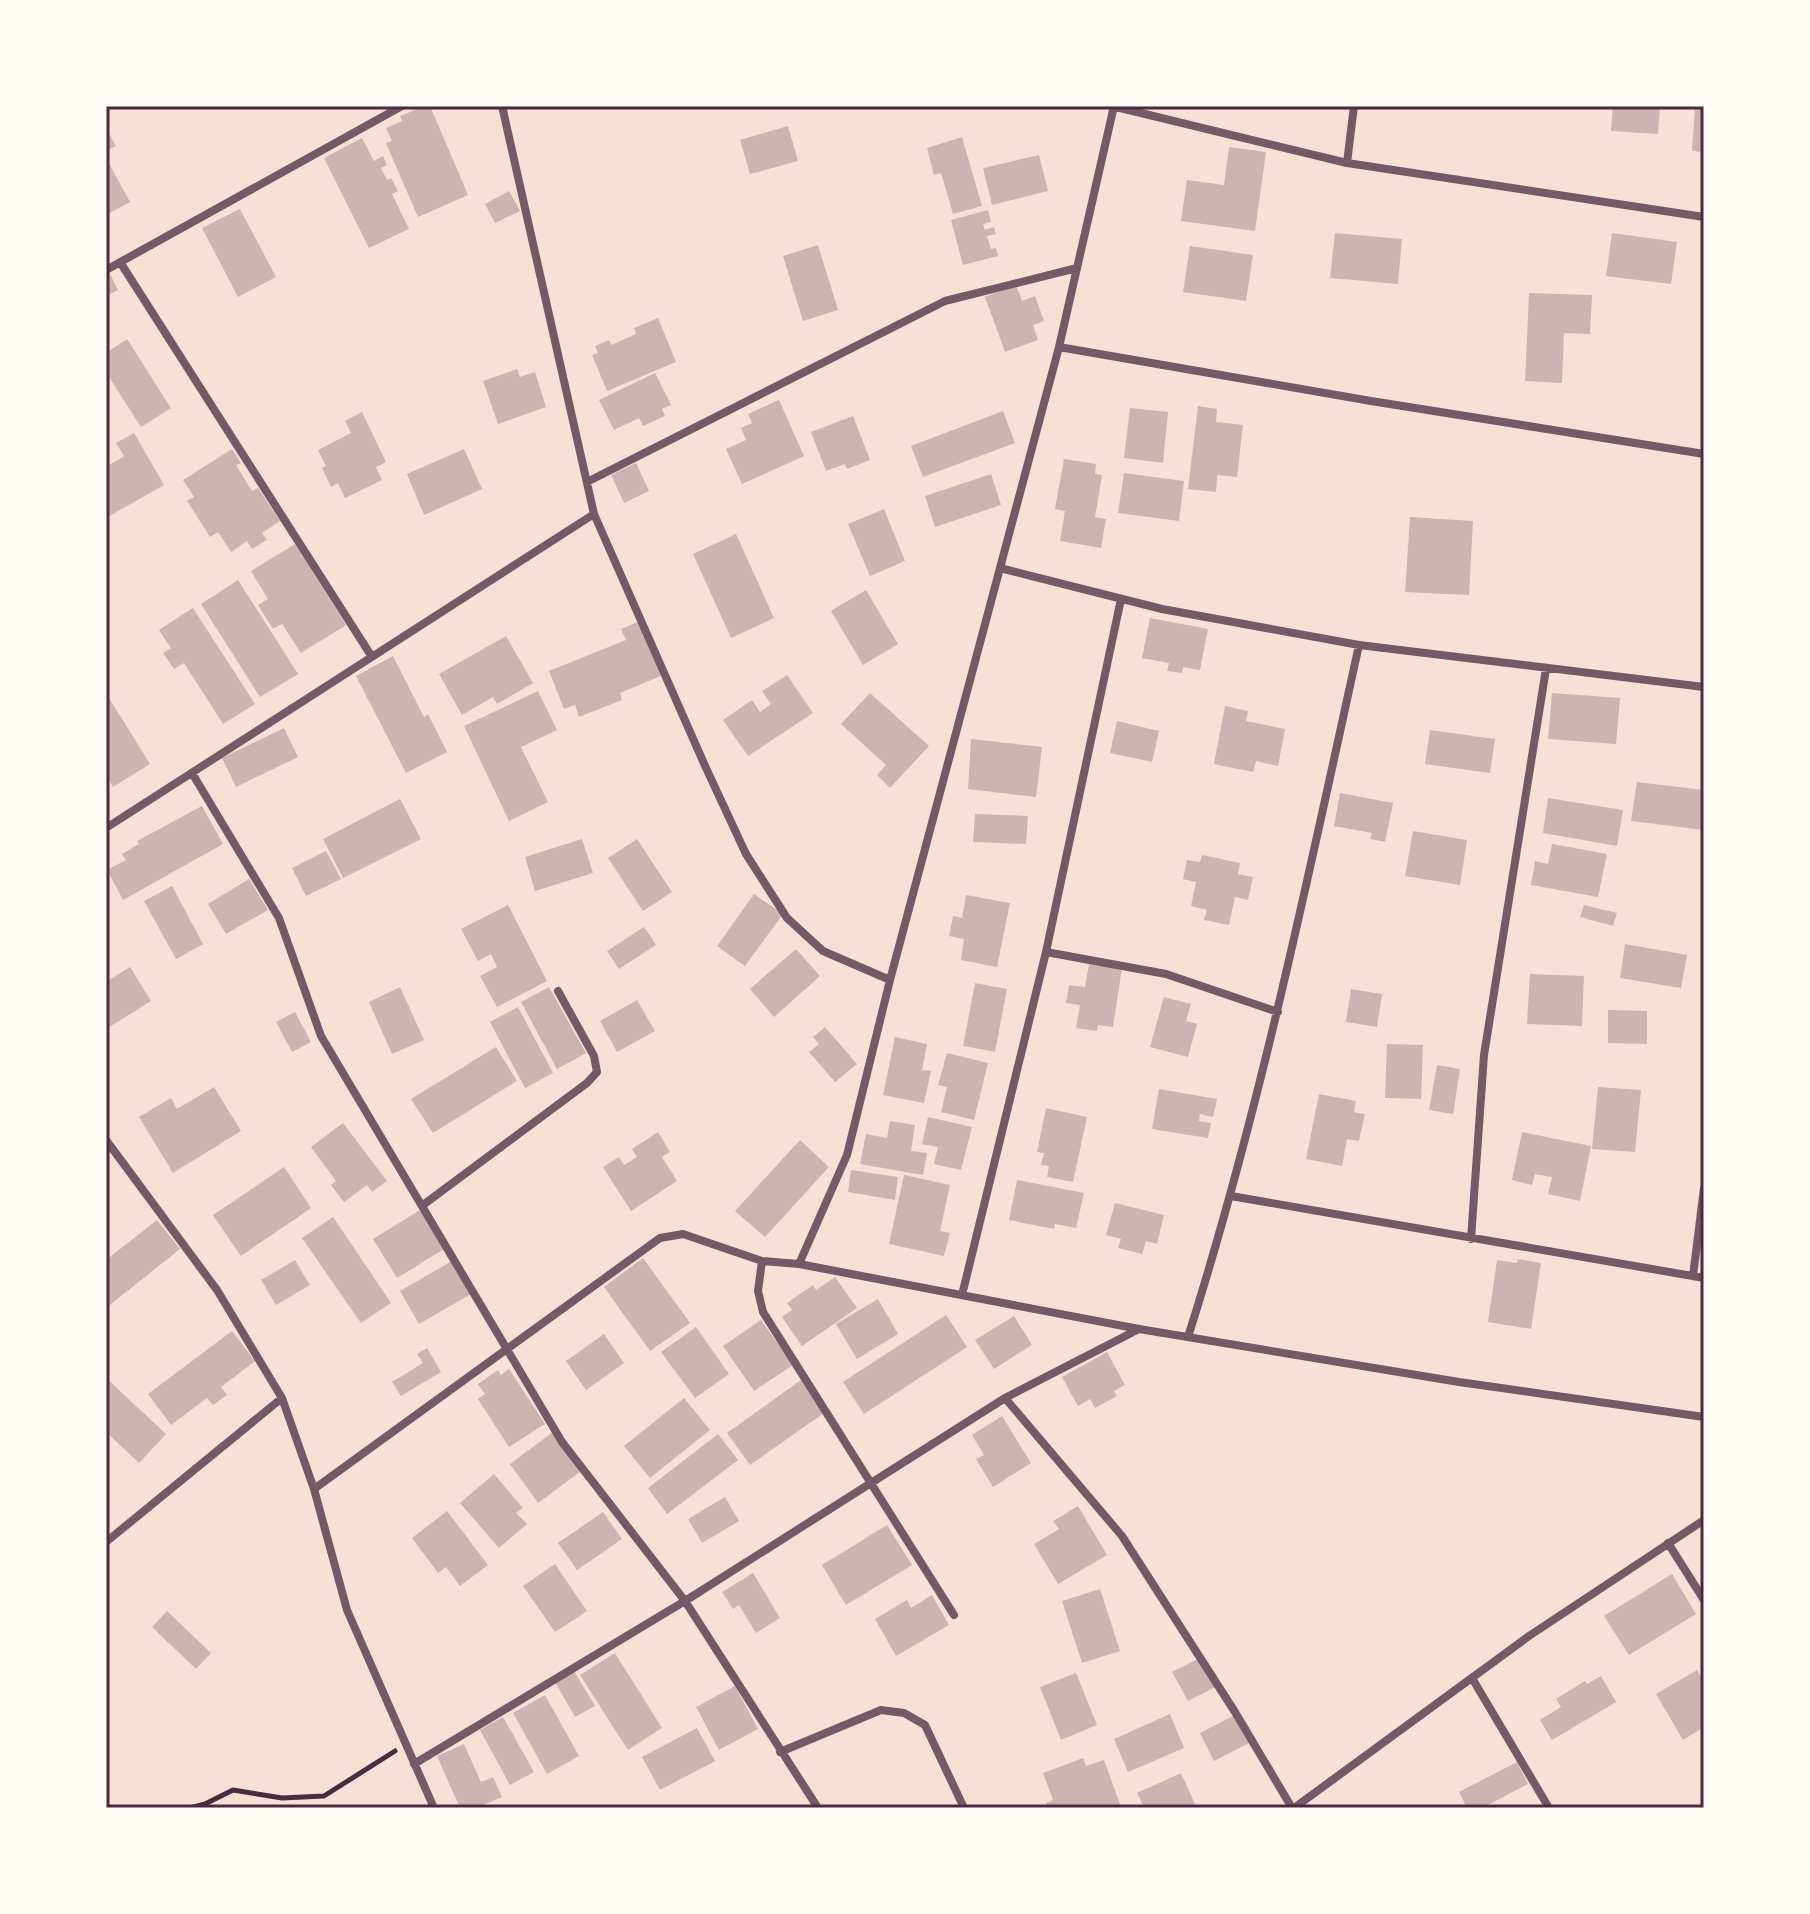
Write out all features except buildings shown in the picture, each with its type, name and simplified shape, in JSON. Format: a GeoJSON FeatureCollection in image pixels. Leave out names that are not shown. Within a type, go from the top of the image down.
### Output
{"type":"FeatureCollection","features":[{"type":"Feature","properties":{"kind":"street"},"geometry":{"type":"LineString","coordinates":[[106,270],[402,106]]}},
{"type":"Feature","properties":{"kind":"street"},"geometry":{"type":"LineString","coordinates":[[502,106],[594,514],[706,768],[754,867],[787,918],[823,951],[890,980]]}},
{"type":"Feature","properties":{"kind":"street"},"geometry":{"type":"LineString","coordinates":[[799,1264],[847,1155],[890,980],[1059,347],[1113,106],[1347,163],[1704,217]]}},
{"type":"Feature","properties":{"kind":"street"},"geometry":{"type":"LineString","coordinates":[[1347,163],[1354,106]]}},
{"type":"Feature","properties":{"kind":"street"},"geometry":{"type":"LineString","coordinates":[[120,262],[372,657]]}},
{"type":"Feature","properties":{"kind":"street"},"geometry":{"type":"LineString","coordinates":[[587,482],[945,301],[1077,268]]}},
{"type":"Feature","properties":{"kind":"street"},"geometry":{"type":"LineString","coordinates":[[1059,347],[1356,399],[1704,454]]}},
{"type":"Feature","properties":{"kind":"street"},"geometry":{"type":"LineString","coordinates":[[106,828],[594,514]]}},
{"type":"Feature","properties":{"kind":"street"},"geometry":{"type":"LineString","coordinates":[[1000,568],[1162,609],[1359,645],[1704,687]]}},
{"type":"Feature","properties":{"kind":"street"},"geometry":{"type":"LineString","coordinates":[[962,1295],[1046,952],[1121,599]]}},
{"type":"Feature","properties":{"kind":"street"},"geometry":{"type":"LineString","coordinates":[[1188,1337],[1231,1196],[1278,1012],[1359,645]]}},
{"type":"Feature","properties":{"kind":"street"},"geometry":{"type":"LineString","coordinates":[[1471,1239],[1484,1055],[1546,669]]}},
{"type":"Feature","properties":{"kind":"street"},"geometry":{"type":"LineString","coordinates":[[192,773],[279,918],[321,1036],[562,1442],[685,1601],[818,1808]]}},
{"type":"Feature","properties":{"kind":"street"},"geometry":{"type":"LineString","coordinates":[[1046,952],[1166,974],[1278,1012]]}},
{"type":"Feature","properties":{"kind":"street"},"geometry":{"type":"LineString","coordinates":[[423,1205],[587,1083],[597,1072],[594,1056],[558,991]]}},
{"type":"Feature","properties":{"kind":"street"},"geometry":{"type":"LineString","coordinates":[[106,1140],[217,1290],[282,1398],[314,1489],[347,1610],[434,1808]]}},
{"type":"Feature","properties":{"kind":"street"},"geometry":{"type":"LineString","coordinates":[[1693,1276],[1704,1188]]}},
{"type":"Feature","properties":{"kind":"street"},"geometry":{"type":"LineString","coordinates":[[1231,1196],[1704,1278]]}},
{"type":"Feature","properties":{"kind":"street"},"geometry":{"type":"LineString","coordinates":[[314,1489],[660,1238],[683,1234],[762,1261],[799,1264],[1139,1329],[1459,1382],[1704,1417]]}},
{"type":"Feature","properties":{"kind":"street"},"geometry":{"type":"LineString","coordinates":[[762,1261],[758,1291],[763,1312],[954,1615]]}},
{"type":"Feature","properties":{"kind":"street"},"geometry":{"type":"LineString","coordinates":[[414,1764],[685,1601],[1005,1398],[1139,1329]]}},
{"type":"Feature","properties":{"kind":"street"},"geometry":{"type":"LineString","coordinates":[[106,1542],[282,1398]]}},
{"type":"Feature","properties":{"kind":"street"},"geometry":{"type":"LineString","coordinates":[[1005,1398],[1122,1536],[1293,1808],[1472,1678],[1704,1520]]}},
{"type":"Feature","properties":{"kind":"street"},"geometry":{"type":"LineString","coordinates":[[1668,1543],[1704,1600]]}},
{"type":"Feature","properties":{"kind":"street"},"geometry":{"type":"LineString","coordinates":[[1472,1678],[1549,1808]]}},
{"type":"Feature","properties":{"kind":"street"},"geometry":{"type":"LineString","coordinates":[[780,1752],[881,1710],[904,1713],[925,1725],[964,1808]]}},
{"type":"Feature","properties":{"kind":"path"},"geometry":{"type":"LineString","coordinates":[[190,1808],[233,1790],[282,1798],[324,1796],[396,1751]]}}]}
